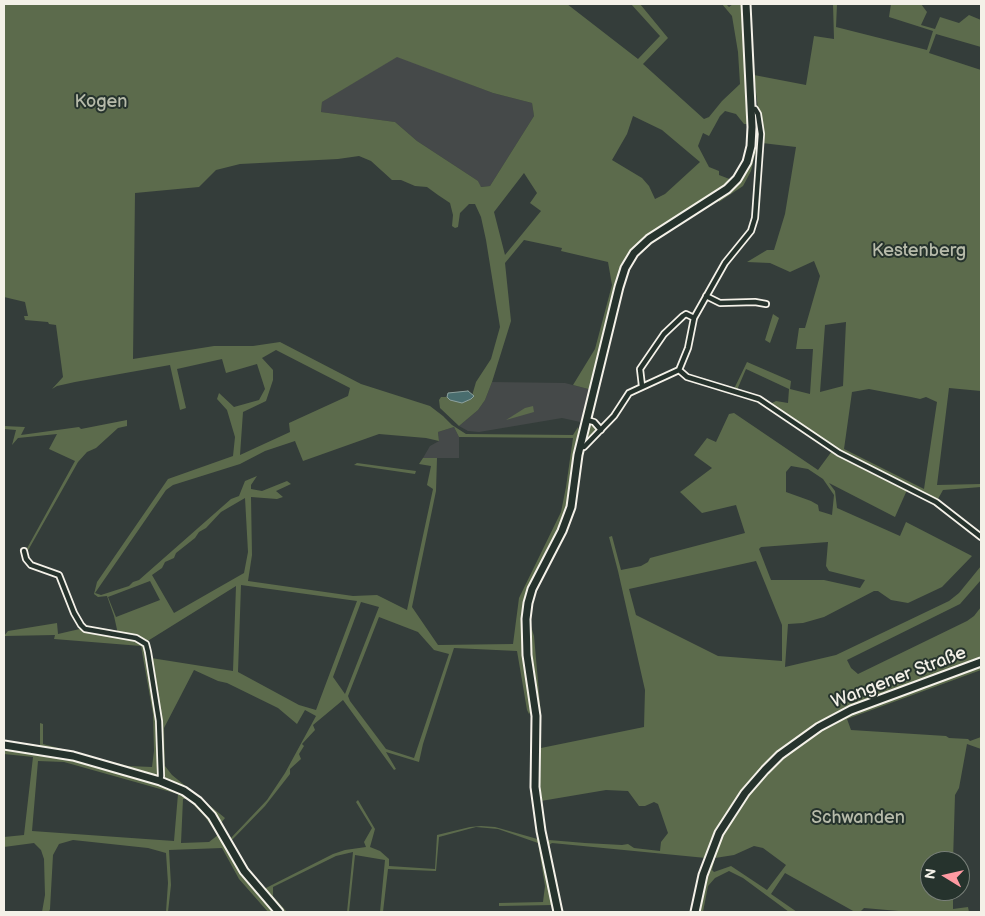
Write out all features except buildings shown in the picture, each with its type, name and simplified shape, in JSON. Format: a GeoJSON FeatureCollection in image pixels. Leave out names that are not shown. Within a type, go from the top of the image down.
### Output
{"type":"FeatureCollection","features":[{"type":"Feature","properties":{"kind":"main road"},"geometry":{"type":"LineString","coordinates":[[558,912],[536,800],[534,775],[536,716],[528,666],[526,619],[528,603],[532,589],[568,515],[580,448],[619,287],[628,263],[638,248],[649,239],[722,193],[737,179],[744,167],[750,150],[751,110],[746,4]]}},
{"type":"Feature","properties":{"kind":"main road","name":"Wangener Straße"},"geometry":{"type":"LineString","coordinates":[[695,912],[703,875],[711,852],[724,826],[745,793],[764,770],[780,755],[819,727],[851,710],[981,662]]}},
{"type":"Feature","properties":{"kind":"main road"},"geometry":{"type":"LineString","coordinates":[[4,744],[73,756],[160,781],[184,791],[206,809],[220,827],[244,871],[280,912]]}},
{"type":"Feature","properties":{"kind":"street"},"geometry":{"type":"LineString","coordinates":[[580,448],[584,447],[616,414],[629,393],[679,370],[688,348],[694,318],[725,263],[749,235],[755,218],[761,134],[758,114],[755,109],[751,110]]}},
{"type":"Feature","properties":{"kind":"street"},"geometry":{"type":"LineString","coordinates":[[706,296],[720,303],[755,302],[766,304]]}},
{"type":"Feature","properties":{"kind":"street"},"geometry":{"type":"LineString","coordinates":[[642,386],[639,374],[640,369],[664,334],[686,314],[694,318]]}},
{"type":"Feature","properties":{"kind":"street"},"geometry":{"type":"LineString","coordinates":[[679,370],[687,377],[759,399],[838,453],[936,502],[981,538]]}},
{"type":"Feature","properties":{"kind":"street"},"geometry":{"type":"LineString","coordinates":[[587,420],[594,422],[601,430]]}},
{"type":"Feature","properties":{"kind":"street"},"geometry":{"type":"LineString","coordinates":[[24,551],[26,559],[31,564],[60,575],[74,613],[81,625],[85,628],[136,638],[146,644],[160,721],[160,781]]}},
{"type":"Feature","properties":{"kind":"shaded area"},"geometry":{"type":"Polygon","coordinates":[[[397,56],[493,93],[532,103],[534,116],[490,186],[480,187],[478,181],[417,141],[395,122],[321,112],[322,102],[397,56]]]}},
{"type":"Feature","properties":{"kind":"shaded area"},"geometry":{"type":"Polygon","coordinates":[[[492,382],[565,383],[592,390],[585,423],[562,418],[479,432],[468,431],[459,426],[478,410],[485,400],[492,382]]]}},
{"type":"Feature","properties":{"kind":"shaded area"},"geometry":{"type":"Polygon","coordinates":[[[454,427],[459,437],[459,458],[423,458],[430,446],[439,441],[438,432],[454,427]]]}},
{"type":"Feature","properties":{"kind":"green space","name":"Kogen"},"geometry":{"type":"Polygon","coordinates":[[[4,4],[567,4],[638,59],[660,36],[631,4],[640,4],[668,38],[643,64],[704,119],[709,117],[740,84],[738,52],[732,16],[722,4],[726,4],[729,7],[733,4],[743,4],[749,124],[744,124],[736,114],[725,111],[720,116],[709,136],[703,133],[698,146],[709,167],[719,171],[719,175],[732,180],[626,261],[592,390],[573,385],[595,349],[612,285],[608,262],[561,251],[562,248],[524,240],[505,263],[511,321],[485,400],[478,410],[459,426],[440,408],[439,400],[441,397],[463,402],[471,399],[476,382],[491,359],[500,327],[486,240],[481,217],[475,204],[469,204],[460,213],[458,227],[455,228],[452,226],[453,215],[450,203],[427,187],[415,186],[401,180],[392,180],[371,161],[359,156],[338,159],[240,164],[216,170],[199,187],[135,193],[133,359],[214,346],[253,346],[280,342],[361,384],[430,406],[466,434],[573,435],[578,427],[580,435],[571,476],[567,509],[526,600],[533,709],[529,714],[517,651],[454,648],[419,762],[386,752],[396,769],[394,770],[343,700],[313,725],[315,730],[302,744],[304,746],[299,754],[301,759],[290,769],[290,774],[265,806],[231,841],[230,839],[267,800],[285,773],[316,716],[305,710],[297,724],[278,708],[227,683],[194,670],[164,728],[165,766],[172,775],[225,818],[221,823],[210,808],[187,789],[165,779],[162,764],[162,722],[151,658],[233,671],[236,586],[146,642],[141,637],[118,634],[107,596],[98,597],[94,594],[97,582],[168,479],[233,456],[235,437],[227,410],[217,399],[219,393],[234,407],[259,400],[265,389],[257,364],[226,373],[222,359],[177,369],[186,408],[180,410],[170,365],[75,382],[52,389],[63,377],[56,325],[49,324],[48,322],[25,320],[24,316],[28,316],[25,302],[4,297],[4,4]],[[397,57],[322,102],[321,112],[395,122],[417,141],[478,181],[481,187],[490,186],[534,116],[532,103],[493,93],[397,57]],[[633,116],[627,134],[612,160],[642,178],[649,186],[655,199],[665,194],[700,162],[662,130],[633,116]],[[524,173],[494,212],[505,255],[541,211],[530,203],[537,193],[524,173]],[[276,350],[262,358],[273,370],[273,380],[266,401],[243,412],[240,455],[290,432],[289,423],[348,396],[350,388],[276,350]],[[454,427],[438,432],[439,441],[379,434],[303,461],[295,441],[265,451],[240,464],[173,485],[166,490],[95,593],[101,595],[129,586],[139,580],[231,499],[239,496],[245,481],[257,476],[251,485],[251,489],[262,491],[287,481],[291,484],[276,491],[283,497],[277,499],[251,497],[252,555],[248,581],[353,596],[377,595],[407,610],[433,489],[427,485],[431,466],[419,464],[423,458],[437,458],[436,491],[412,607],[438,645],[513,644],[519,598],[561,512],[573,438],[459,437],[454,427]],[[245,498],[221,512],[206,528],[176,553],[174,558],[165,562],[162,568],[152,575],[174,613],[244,573],[248,552],[245,498]],[[150,581],[108,597],[116,617],[160,600],[150,581]],[[241,585],[238,672],[299,705],[316,710],[357,601],[241,585]],[[361,602],[333,677],[345,694],[379,607],[361,602]],[[379,617],[348,696],[386,749],[414,758],[449,654],[434,650],[418,632],[379,617]]]}},
{"type":"Feature","properties":{"kind":"green space","name":"Kestenberg"},"geometry":{"type":"Polygon","coordinates":[[[833,4],[837,4],[836,27],[927,50],[933,31],[889,17],[891,4],[921,4],[927,12],[921,25],[935,29],[940,17],[959,23],[969,15],[981,20],[981,47],[936,34],[929,53],[981,70],[981,391],[949,388],[937,485],[981,484],[981,487],[943,490],[938,499],[970,527],[933,499],[849,458],[770,404],[776,401],[788,403],[789,389],[746,369],[737,390],[734,389],[747,362],[791,381],[790,389],[810,394],[813,349],[796,349],[799,328],[805,328],[820,276],[814,261],[790,272],[770,263],[747,262],[767,250],[774,250],[785,214],[796,147],[762,143],[754,75],[806,85],[814,36],[834,39],[833,4]],[[846,322],[825,325],[820,392],[843,386],[846,322]],[[869,389],[852,392],[844,449],[924,489],[937,402],[926,397],[920,399],[869,389]]]}},
{"type":"Feature","properties":{"kind":"green space"},"geometry":{"type":"Polygon","coordinates":[[[755,112],[759,125],[759,142],[751,171],[743,186],[719,202],[718,199],[744,172],[753,113],[755,112]]]}},
{"type":"Feature","properties":{"kind":"green space"},"geometry":{"type":"Polygon","coordinates":[[[773,314],[779,318],[770,343],[765,340],[773,314]]]}},
{"type":"Feature","properties":{"kind":"green space"},"geometry":{"type":"Polygon","coordinates":[[[533,406],[534,412],[506,420],[525,408],[533,406]]]}},
{"type":"Feature","properties":{"kind":"green space"},"geometry":{"type":"Polygon","coordinates":[[[734,413],[818,470],[832,451],[907,490],[895,517],[829,483],[835,491],[837,508],[900,536],[906,522],[972,556],[942,587],[908,603],[891,600],[878,591],[874,591],[824,617],[803,623],[788,624],[785,667],[836,655],[949,601],[959,593],[981,566],[981,580],[960,604],[847,660],[851,668],[858,674],[967,621],[981,607],[981,659],[852,706],[787,745],[749,781],[730,807],[714,836],[706,858],[552,843],[549,845],[549,840],[628,844],[634,848],[660,851],[661,842],[668,833],[658,804],[654,802],[645,806],[639,806],[628,791],[606,790],[541,801],[541,748],[644,727],[645,690],[609,537],[612,536],[621,570],[641,566],[648,562],[650,558],[745,533],[736,505],[702,513],[680,492],[712,468],[694,455],[707,438],[716,442],[729,414],[734,413]],[[791,466],[786,472],[786,492],[811,501],[818,505],[819,511],[832,515],[834,495],[823,479],[808,469],[791,466]],[[828,542],[761,547],[759,549],[771,580],[824,580],[860,588],[865,580],[829,571],[826,566],[828,542]],[[756,561],[629,589],[636,615],[718,656],[782,661],[782,625],[756,561]]]}},
{"type":"Feature","properties":{"kind":"green space"},"geometry":{"type":"Polygon","coordinates":[[[127,420],[127,426],[118,428],[96,448],[87,452],[78,462],[26,554],[25,552],[75,461],[49,449],[57,434],[18,438],[12,445],[16,430],[4,429],[4,426],[25,427],[21,435],[79,427],[81,429],[127,420]]]}},
{"type":"Feature","properties":{"kind":"green space"},"geometry":{"type":"Polygon","coordinates":[[[594,425],[596,431],[585,441],[588,427],[594,425]]]}},
{"type":"Feature","properties":{"kind":"green space"},"geometry":{"type":"Polygon","coordinates":[[[357,463],[416,471],[415,474],[354,465],[357,463]]]}},
{"type":"Feature","properties":{"kind":"green space"},"geometry":{"type":"Polygon","coordinates":[[[577,483],[577,501],[570,523],[541,578],[530,613],[530,602],[534,589],[554,549],[577,483]]]}},
{"type":"Feature","properties":{"kind":"green space"},"geometry":{"type":"Polygon","coordinates":[[[529,620],[534,636],[541,715],[538,758],[529,653],[529,620]]]}},
{"type":"Feature","properties":{"kind":"green space"},"geometry":{"type":"Polygon","coordinates":[[[57,623],[58,634],[84,628],[136,639],[144,647],[157,719],[158,775],[155,777],[91,758],[40,747],[40,723],[43,724],[43,744],[128,766],[152,767],[154,751],[153,714],[141,646],[54,639],[55,635],[4,636],[8,631],[57,623]]]}},
{"type":"Feature","properties":{"kind":"green space","name":"Schwanden"},"geometry":{"type":"Polygon","coordinates":[[[981,664],[981,670],[847,719],[851,730],[946,736],[949,738],[968,739],[970,741],[981,737],[981,749],[967,744],[959,788],[955,795],[953,851],[920,851],[920,901],[953,901],[953,909],[968,907],[969,912],[910,912],[864,908],[860,912],[855,912],[785,873],[771,894],[797,912],[789,912],[743,878],[729,871],[715,878],[708,886],[703,912],[697,912],[703,884],[715,849],[747,795],[761,778],[788,752],[820,729],[846,716],[981,664]],[[754,846],[734,855],[715,858],[712,870],[714,872],[731,866],[767,890],[786,865],[763,848],[754,846]]]}},
{"type":"Feature","properties":{"kind":"green space"},"geometry":{"type":"Polygon","coordinates":[[[4,746],[63,756],[154,781],[184,794],[209,817],[245,878],[275,912],[268,912],[239,879],[222,848],[169,850],[171,885],[168,912],[166,912],[168,883],[166,853],[148,848],[73,840],[59,844],[53,855],[50,909],[49,912],[42,912],[45,895],[44,859],[41,850],[34,843],[4,847],[4,837],[24,835],[33,757],[4,754],[4,746]],[[38,761],[32,831],[174,841],[178,794],[64,762],[38,761]],[[183,799],[181,843],[209,842],[218,835],[205,817],[188,799],[183,799]]]}},
{"type":"Feature","properties":{"kind":"green space"},"geometry":{"type":"Polygon","coordinates":[[[358,800],[375,829],[370,847],[380,851],[389,859],[389,866],[435,869],[437,835],[470,827],[481,826],[495,827],[541,840],[554,905],[499,906],[499,903],[543,902],[545,886],[538,843],[498,829],[476,827],[439,837],[436,871],[388,869],[383,912],[380,912],[385,860],[355,855],[349,912],[347,912],[353,852],[336,856],[273,887],[273,896],[287,912],[283,912],[264,889],[333,854],[366,847],[364,842],[372,828],[356,802],[358,800]]]}},
{"type":"Feature","properties":{"kind":"water"},"geometry":{"type":"Polygon","coordinates":[[[468,391],[474,396],[462,403],[450,400],[447,397],[448,393],[468,391]]]}}]}
